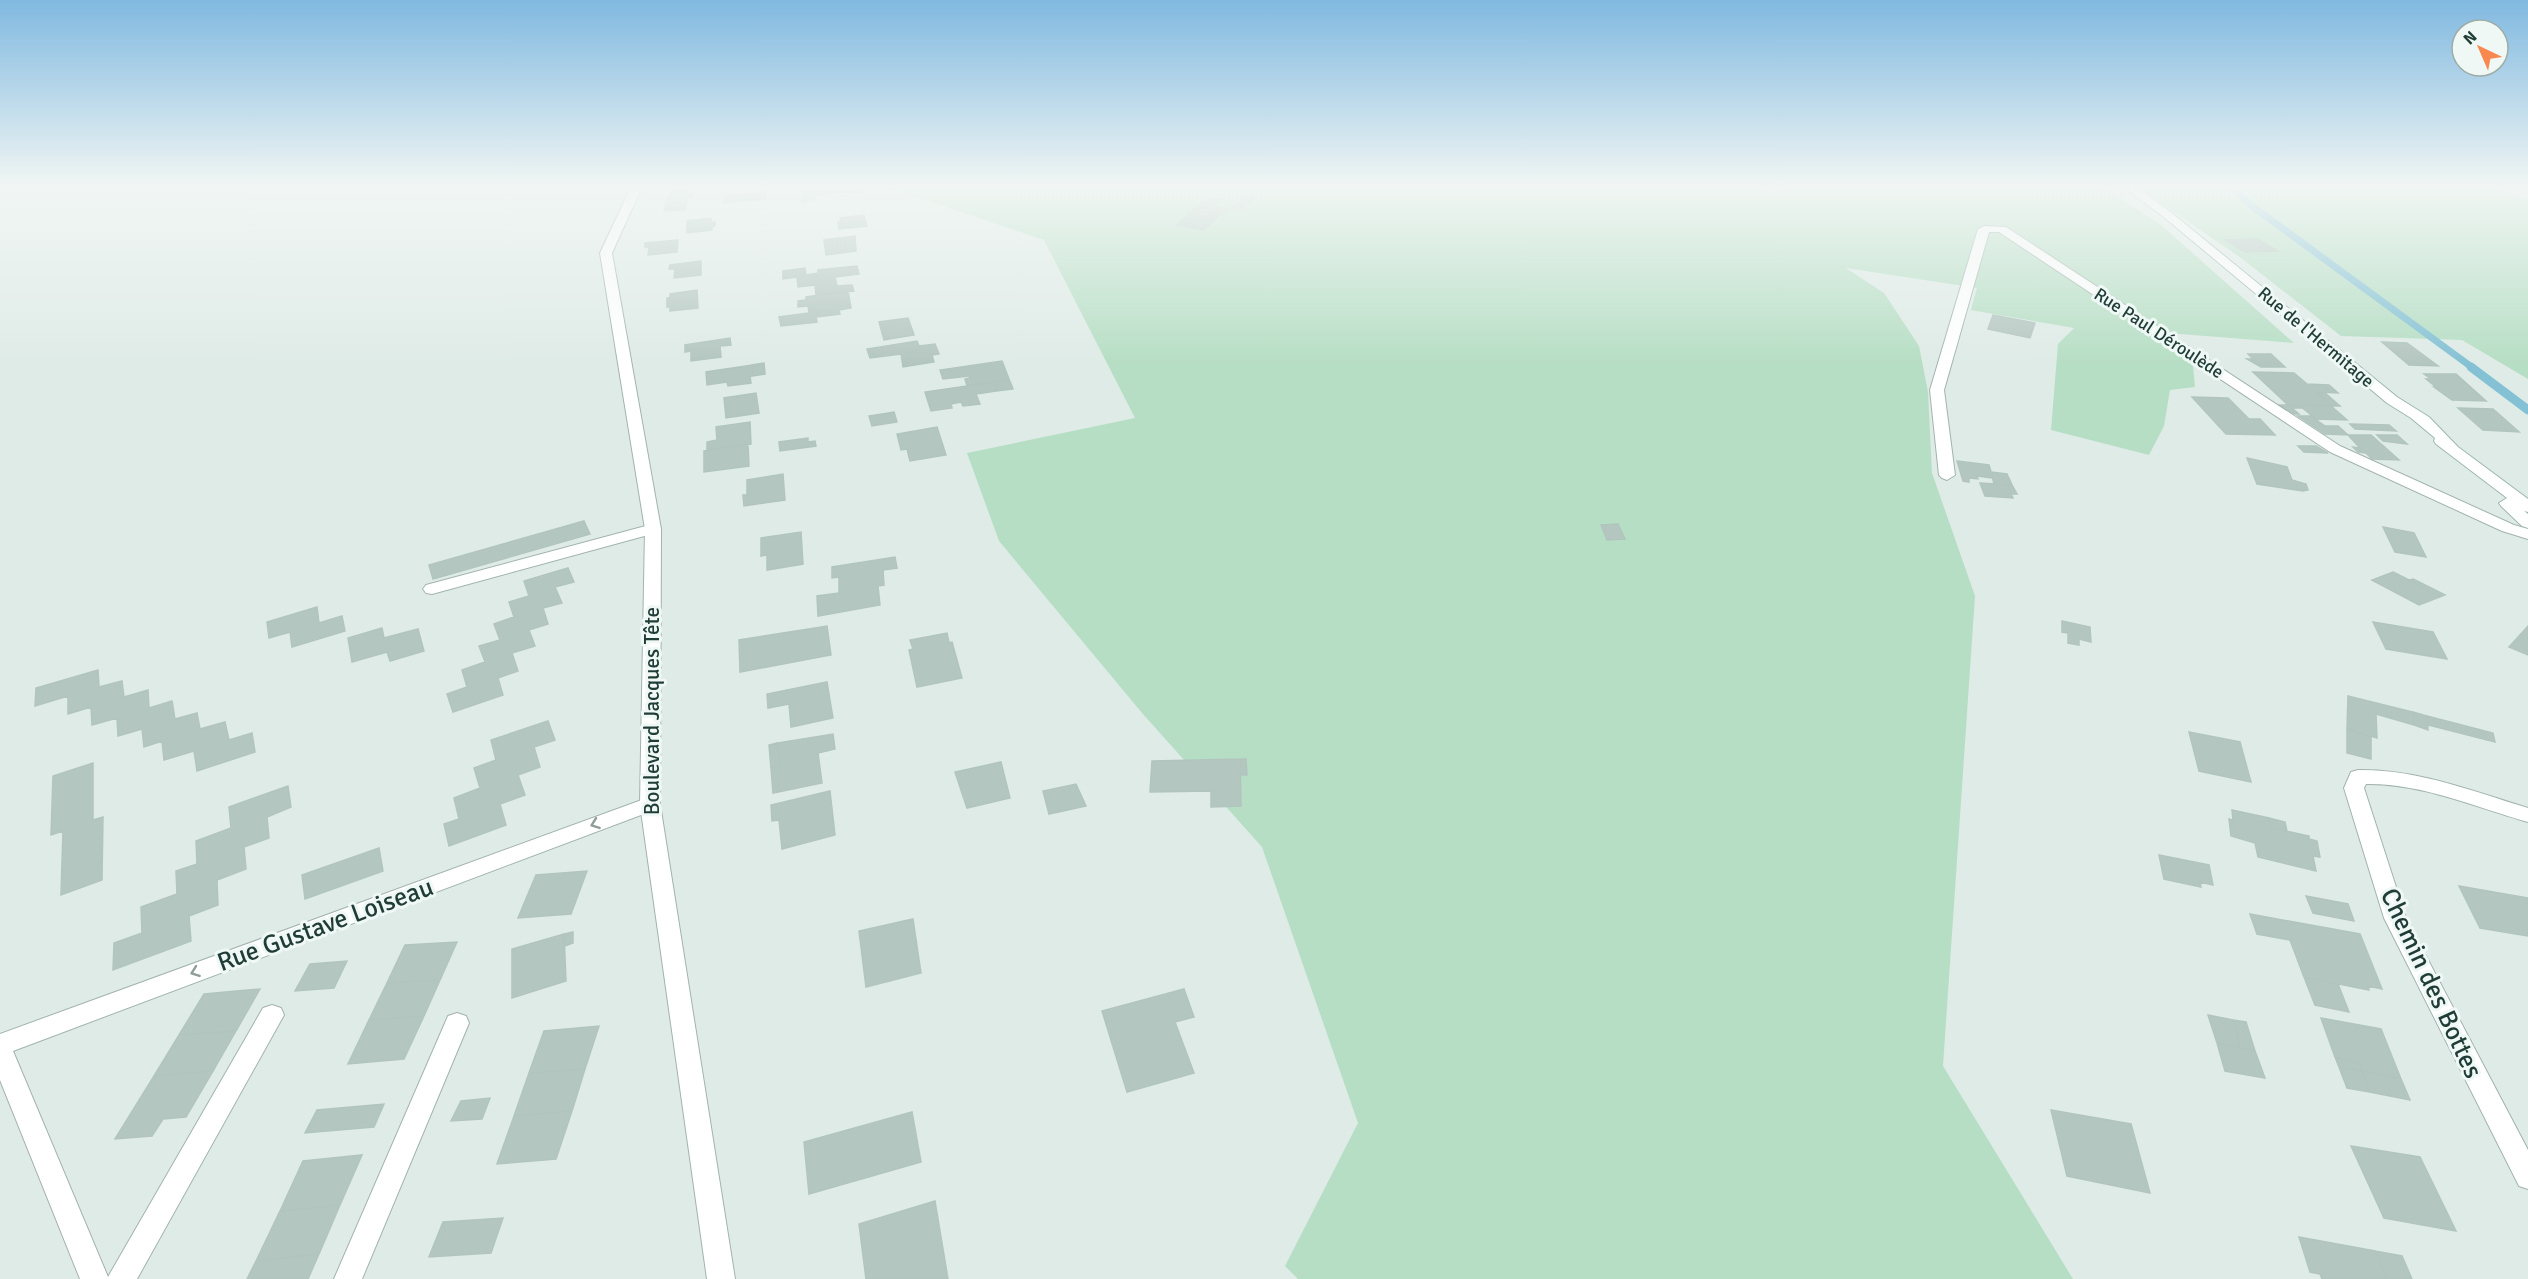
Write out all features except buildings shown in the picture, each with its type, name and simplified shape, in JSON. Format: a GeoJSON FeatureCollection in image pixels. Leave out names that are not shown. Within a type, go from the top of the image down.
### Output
{"type":"FeatureCollection","features":[{"type":"Feature","properties":{"kind":"street","name":"Boulevard Jacques Tête"},"geometry":{"type":"LineString","coordinates":[[610,245],[606,253],[653,529],[650,804],[721,1279]]}},
{"type":"Feature","properties":{"kind":"street","name":"Rue Paul Déroulède"},"geometry":{"type":"LineString","coordinates":[[1947,475],[1937,390],[1979,245]]}},
{"type":"Feature","properties":{"kind":"street","name":"Rue Paul Déroulède"},"geometry":{"type":"LineString","coordinates":[[2026,245],[2335,449],[2508,528],[2528,534]]}},
{"type":"Feature","properties":{"kind":"street","name":"Rue de l'Hermitage"},"geometry":{"type":"LineString","coordinates":[[2204,245],[2392,400],[2425,432],[2451,447],[2528,507]]}},
{"type":"Feature","properties":{"kind":"street","name":"Rue de l'Hermitage"},"geometry":{"type":"LineString","coordinates":[[2488,478],[2506,501],[2528,523]]}},
{"type":"Feature","properties":{"kind":"street"},"geometry":{"type":"LineString","coordinates":[[432,589],[653,529]]}},
{"type":"Feature","properties":{"kind":"street","name":"Chemin des Bottes"},"geometry":{"type":"LineString","coordinates":[[2528,815],[2404,779],[2358,777],[2354,788],[2396,918],[2528,1177]]}},
{"type":"Feature","properties":{"kind":"street","name":"Rue Gustave Loiseau"},"geometry":{"type":"LineString","coordinates":[[0,1047],[650,804]]}},
{"type":"Feature","properties":{"kind":"street"},"geometry":{"type":"LineString","coordinates":[[121,1279],[272,1015]]}},
{"type":"Feature","properties":{"kind":"street"},"geometry":{"type":"LineString","coordinates":[[348,1279],[456,1023]]}},
{"type":"Feature","properties":{"kind":"street"},"geometry":{"type":"LineString","coordinates":[[0,1047],[94,1279]]}},
{"type":"Feature","properties":{"kind":"green space"},"geometry":{"type":"Polygon","coordinates":[[[1046,245],[2183,245],[2294,343],[2180,334],[2156,336],[2193,366],[2195,387],[2170,390],[2164,426],[2149,455],[2051,430],[2058,344],[2074,328],[1971,310],[1977,288],[1846,268],[1884,293],[1919,346],[1928,392],[1932,473],[1975,596],[1943,1066],[2073,1279],[1298,1279],[1285,1266],[1358,1123],[1262,847],[1142,713],[999,541],[967,453],[1135,418],[1046,245]]]}},
{"type":"Feature","properties":{"kind":"green space"},"geometry":{"type":"Polygon","coordinates":[[[2222,245],[2528,245],[2528,379],[2462,340],[2341,336],[2222,245]]]}},
{"type":"Feature","properties":{"kind":"waterway"},"geometry":{"type":"LineString","coordinates":[[2305,245],[2473,368]]}},
{"type":"Feature","properties":{"kind":"waterway"},"geometry":{"type":"LineString","coordinates":[[2471,367],[2528,410]]}}]}
